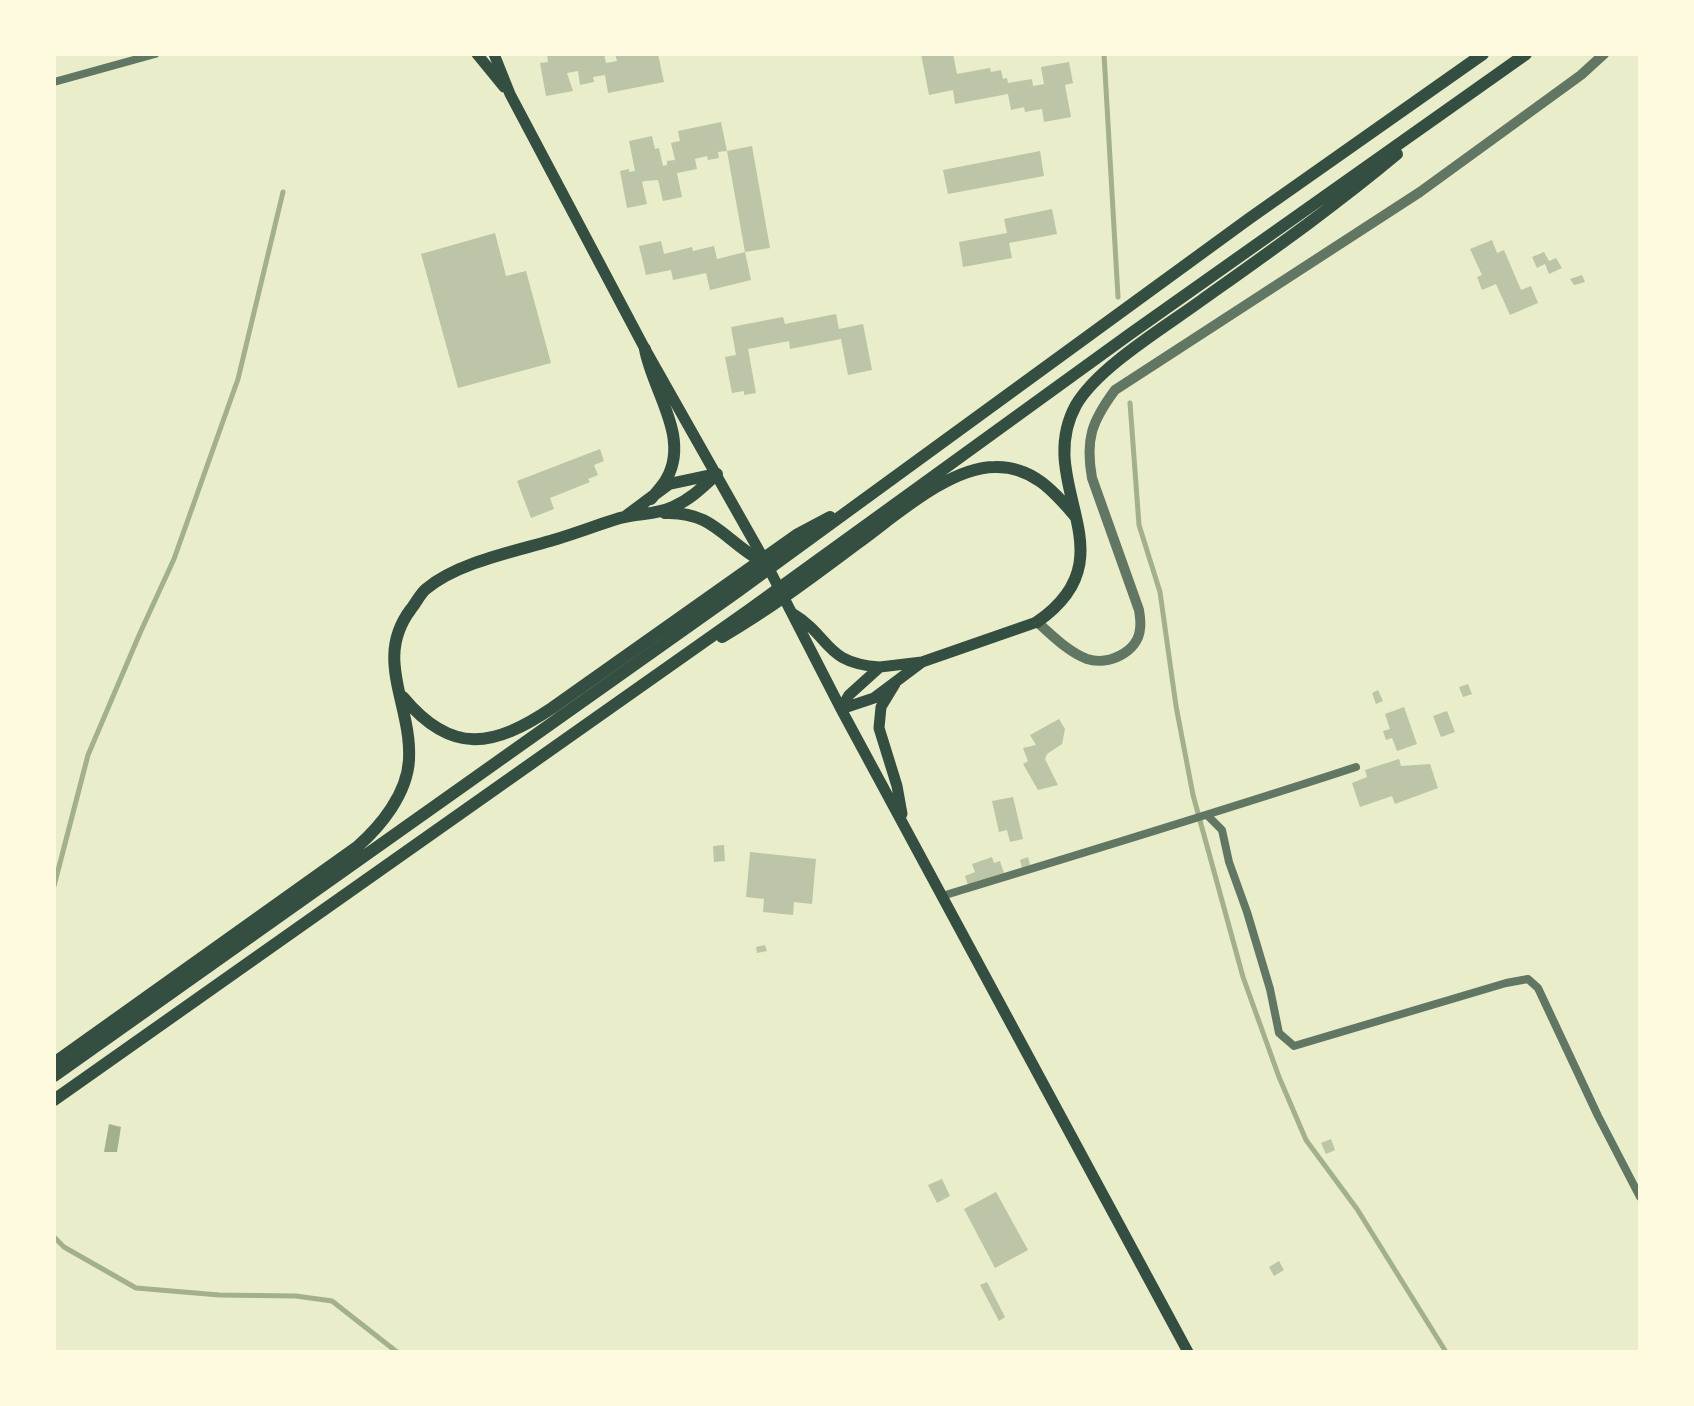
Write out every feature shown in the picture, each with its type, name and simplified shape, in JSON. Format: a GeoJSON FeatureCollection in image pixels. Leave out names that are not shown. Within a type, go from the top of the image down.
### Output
{"type":"FeatureCollection","features":[{"type":"Feature","properties":{"kind":"highway"},"geometry":{"type":"LineString","coordinates":[[54,1076],[789,547],[867,497],[1237,227],[1483,54]]}},
{"type":"Feature","properties":{"kind":"highway"},"geometry":{"type":"LineString","coordinates":[[54,1100],[670,664],[750,615],[1526,54]]}},
{"type":"Feature","properties":{"kind":"highway"},"geometry":{"type":"LineString","coordinates":[[1037,622],[1054,610],[1070,592],[1081,564],[1077,518],[1064,459],[1068,425],[1084,392],[1125,355],[1380,168],[1421,128]]}},
{"type":"Feature","properties":{"kind":"highway"},"geometry":{"type":"LineString","coordinates":[[645,349],[648,370],[669,420],[674,452],[668,477],[651,499]]}},
{"type":"Feature","properties":{"kind":"highway"},"geometry":{"type":"LineString","coordinates":[[806,574],[947,481],[967,472],[994,466],[1033,476],[1053,491],[1077,518]]}},
{"type":"Feature","properties":{"kind":"highway"},"geometry":{"type":"LineString","coordinates":[[623,517],[669,484],[717,474]]}},
{"type":"Feature","properties":{"kind":"highway"},"geometry":{"type":"LineString","coordinates":[[658,514],[694,495],[717,474]]}},
{"type":"Feature","properties":{"kind":"highway"},"geometry":{"type":"LineString","coordinates":[[54,1063],[357,847],[375,830],[396,799],[409,764],[409,733],[394,677],[392,654],[398,626],[426,590],[471,564],[623,517],[658,514],[683,513],[709,521],[745,552],[766,563]]}},
{"type":"Feature","properties":{"kind":"highway"},"geometry":{"type":"LineString","coordinates":[[401,694],[421,718],[457,737],[486,740],[505,736],[524,727],[734,587]]}},
{"type":"Feature","properties":{"kind":"main road"},"geometry":{"type":"LineString","coordinates":[[477,54],[510,94]]}},
{"type":"Feature","properties":{"kind":"main road"},"geometry":{"type":"LineString","coordinates":[[494,54],[510,94],[645,349],[766,563],[841,709],[1188,1352]]}},
{"type":"Feature","properties":{"kind":"main road"},"geometry":{"type":"LineString","coordinates":[[790,612],[804,620],[840,658],[857,665],[880,667],[922,662],[1037,622]]}},
{"type":"Feature","properties":{"kind":"main road"},"geometry":{"type":"LineString","coordinates":[[841,709],[874,698],[922,662]]}},
{"type":"Feature","properties":{"kind":"main road"},"geometry":{"type":"LineString","coordinates":[[841,709],[855,688],[880,667]]}},
{"type":"Feature","properties":{"kind":"main road"},"geometry":{"type":"LineString","coordinates":[[895,684],[881,707],[879,728],[897,786],[904,826]]}},
{"type":"Feature","properties":{"kind":"street"},"geometry":{"type":"LineString","coordinates":[[54,82],[155,54]]}},
{"type":"Feature","properties":{"kind":"street"},"geometry":{"type":"LineString","coordinates":[[1037,622],[1076,653],[1090,660],[1108,661],[1126,652],[1141,632],[1139,610],[1092,478],[1088,457],[1090,432],[1100,410],[1115,390],[1420,192],[1581,75],[1604,54]]}},
{"type":"Feature","properties":{"kind":"street"},"geometry":{"type":"LineString","coordinates":[[942,896],[1208,816],[1356,767]]}},
{"type":"Feature","properties":{"kind":"street"},"geometry":{"type":"LineString","coordinates":[[1208,816],[1222,830],[1229,862],[1270,989],[1279,1033],[1294,1046],[1528,979],[1538,988],[1640,1197]]}},
{"type":"Feature","properties":{"kind":"shaded area"},"geometry":{"type":"Polygon","coordinates":[[[109,1124],[121,1127],[117,1152],[104,1152],[109,1124]]]}},
{"type":"Feature","properties":{"kind":"building"},"geometry":{"type":"Polygon","coordinates":[[[547,54],[604,54],[606,63],[617,61],[615,54],[658,54],[664,82],[608,93],[605,75],[593,77],[594,82],[580,85],[578,71],[567,73],[573,91],[546,96],[540,63],[548,62],[547,54]]]}},
{"type":"Feature","properties":{"kind":"building"},"geometry":{"type":"Polygon","coordinates":[[[921,54],[953,54],[957,74],[990,68],[991,72],[1001,70],[1003,79],[1007,78],[1008,83],[1032,79],[1033,86],[1044,84],[1041,67],[1069,62],[1073,83],[1065,85],[1071,117],[1044,122],[1042,109],[1025,112],[1024,107],[1011,110],[1008,94],[955,104],[953,90],[929,95],[921,54]]]}},
{"type":"Feature","properties":{"kind":"building"},"geometry":{"type":"Polygon","coordinates":[[[721,122],[727,151],[718,152],[719,158],[708,160],[707,156],[695,159],[697,169],[677,173],[682,197],[663,201],[658,180],[645,181],[642,182],[647,204],[627,208],[620,171],[635,171],[629,141],[652,136],[655,149],[659,148],[663,166],[667,165],[667,161],[675,160],[671,143],[680,141],[678,131],[721,122]]]}},
{"type":"Feature","properties":{"kind":"building"},"geometry":{"type":"Polygon","coordinates":[[[752,146],[770,248],[745,252],[727,151],[752,146]]]}},
{"type":"Feature","properties":{"kind":"building"},"geometry":{"type":"Polygon","coordinates":[[[1040,151],[1044,176],[948,194],[943,170],[1040,151]]]}},
{"type":"Feature","properties":{"kind":"building"},"geometry":{"type":"Polygon","coordinates":[[[1052,209],[1057,234],[1009,243],[1012,258],[963,267],[959,242],[1007,233],[1004,219],[1052,209]]]}},
{"type":"Feature","properties":{"kind":"building"},"geometry":{"type":"Polygon","coordinates":[[[495,233],[506,276],[526,271],[551,363],[458,388],[421,254],[495,233]]]}},
{"type":"Feature","properties":{"kind":"building"},"geometry":{"type":"Polygon","coordinates":[[[1492,240],[1497,253],[1504,250],[1521,290],[1531,286],[1538,303],[1510,315],[1496,284],[1482,290],[1477,277],[1482,275],[1470,249],[1492,240]]]}},
{"type":"Feature","properties":{"kind":"building"},"geometry":{"type":"Polygon","coordinates":[[[661,241],[664,254],[692,247],[693,251],[714,246],[717,259],[745,252],[751,280],[710,290],[706,273],[673,280],[671,270],[646,275],[639,246],[661,241]]]}},
{"type":"Feature","properties":{"kind":"building"},"geometry":{"type":"Polygon","coordinates":[[[1544,252],[1549,261],[1556,258],[1562,268],[1549,274],[1545,264],[1537,268],[1532,257],[1544,252]]]}},
{"type":"Feature","properties":{"kind":"building"},"geometry":{"type":"Polygon","coordinates":[[[1582,275],[1585,282],[1574,285],[1570,279],[1582,275]]]}},
{"type":"Feature","properties":{"kind":"building"},"geometry":{"type":"Polygon","coordinates":[[[836,314],[839,329],[863,324],[872,370],[848,375],[841,339],[790,349],[789,341],[748,349],[756,393],[732,393],[725,357],[736,355],[731,327],[783,317],[785,324],[836,314]]]}},
{"type":"Feature","properties":{"kind":"building"},"geometry":{"type":"Polygon","coordinates":[[[600,449],[604,461],[594,465],[598,475],[588,479],[590,482],[550,498],[554,509],[531,518],[517,481],[600,449]]]}},
{"type":"Feature","properties":{"kind":"building"},"geometry":{"type":"Polygon","coordinates":[[[1468,684],[1472,694],[1463,697],[1459,687],[1468,684]]]}},
{"type":"Feature","properties":{"kind":"building"},"geometry":{"type":"Polygon","coordinates":[[[1378,690],[1383,701],[1376,704],[1372,693],[1378,690]]]}},
{"type":"Feature","properties":{"kind":"building"},"geometry":{"type":"Polygon","coordinates":[[[1404,707],[1417,744],[1397,751],[1392,738],[1386,740],[1383,731],[1390,729],[1385,714],[1404,707]]]}},
{"type":"Feature","properties":{"kind":"building"},"geometry":{"type":"Polygon","coordinates":[[[1447,711],[1455,732],[1441,737],[1433,716],[1447,711]]]}},
{"type":"Feature","properties":{"kind":"building"},"geometry":{"type":"Polygon","coordinates":[[[1059,719],[1065,729],[1062,744],[1047,754],[1045,759],[1058,785],[1038,790],[1023,764],[1028,761],[1023,748],[1036,745],[1030,735],[1059,719]]]}},
{"type":"Feature","properties":{"kind":"building"},"geometry":{"type":"Polygon","coordinates":[[[1399,759],[1401,766],[1430,764],[1438,788],[1395,804],[1392,796],[1360,807],[1352,783],[1367,777],[1365,770],[1399,759]]]}},
{"type":"Feature","properties":{"kind":"building"},"geometry":{"type":"Polygon","coordinates":[[[1013,797],[1023,839],[1010,842],[1007,830],[999,832],[992,801],[1013,797]]]}},
{"type":"Feature","properties":{"kind":"building"},"geometry":{"type":"Polygon","coordinates":[[[724,845],[725,861],[714,862],[713,846],[724,845]]]}},
{"type":"Feature","properties":{"kind":"building"},"geometry":{"type":"Polygon","coordinates":[[[750,852],[816,859],[812,904],[794,902],[793,915],[763,912],[764,899],[746,897],[750,852]]]}},
{"type":"Feature","properties":{"kind":"building"},"geometry":{"type":"Polygon","coordinates":[[[992,857],[994,863],[1000,861],[1004,873],[968,885],[965,876],[975,872],[972,864],[992,857]]]}},
{"type":"Feature","properties":{"kind":"building"},"geometry":{"type":"Polygon","coordinates":[[[1028,857],[1030,865],[1022,868],[1020,860],[1028,857]]]}},
{"type":"Feature","properties":{"kind":"building"},"geometry":{"type":"Polygon","coordinates":[[[765,945],[767,951],[757,953],[756,947],[765,945]]]}},
{"type":"Feature","properties":{"kind":"building"},"geometry":{"type":"Polygon","coordinates":[[[1331,1139],[1335,1150],[1326,1154],[1321,1143],[1331,1139]]]}},
{"type":"Feature","properties":{"kind":"building"},"geometry":{"type":"Polygon","coordinates":[[[942,1179],[950,1196],[937,1203],[928,1185],[942,1179]]]}},
{"type":"Feature","properties":{"kind":"building"},"geometry":{"type":"Polygon","coordinates":[[[996,1192],[1028,1250],[995,1268],[964,1209],[996,1192]]]}},
{"type":"Feature","properties":{"kind":"building"},"geometry":{"type":"Polygon","coordinates":[[[1279,1261],[1284,1270],[1274,1276],[1269,1267],[1279,1261]]]}},
{"type":"Feature","properties":{"kind":"building"},"geometry":{"type":"Polygon","coordinates":[[[987,1282],[1005,1317],[999,1321],[980,1285],[987,1282]]]}},
{"type":"Feature","properties":{"kind":"waterway"},"geometry":{"type":"LineString","coordinates":[[1104,54],[1118,297]]}},
{"type":"Feature","properties":{"kind":"waterway"},"geometry":{"type":"LineString","coordinates":[[54,886],[88,755],[174,559],[238,379],[283,192]]}},
{"type":"Feature","properties":{"kind":"waterway"},"geometry":{"type":"LineString","coordinates":[[1130,403],[1139,525],[1160,592],[1176,706],[1193,795],[1243,977],[1279,1077],[1306,1140],[1357,1209],[1446,1352]]}},
{"type":"Feature","properties":{"kind":"waterway"},"geometry":{"type":"LineString","coordinates":[[54,1237],[64,1247],[136,1288],[219,1295],[296,1296],[332,1301],[397,1352]]}}]}
